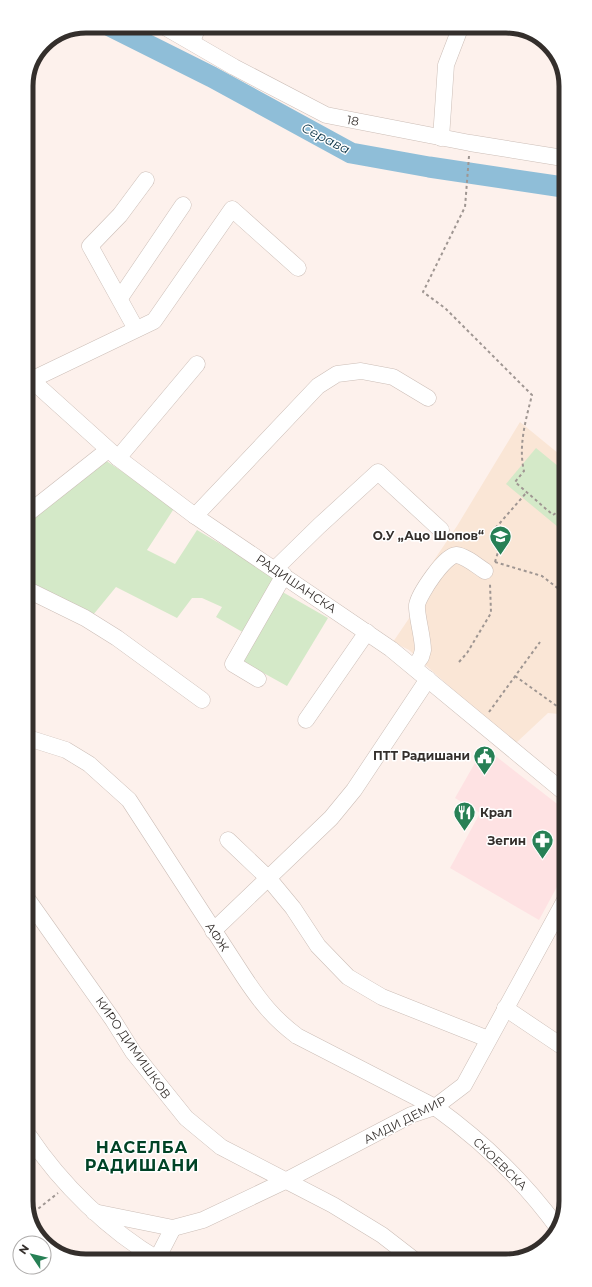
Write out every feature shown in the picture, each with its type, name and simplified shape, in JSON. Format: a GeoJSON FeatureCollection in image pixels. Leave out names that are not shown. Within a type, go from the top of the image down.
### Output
{"type":"FeatureCollection","features":[{"type":"Feature","properties":{"kind":"street","name":"18"},"geometry":{"type":"LineString","coordinates":[[176,33],[234,67],[326,114],[470,144],[559,157]]}},
{"type":"Feature","properties":{"kind":"street"},"geometry":{"type":"LineString","coordinates":[[192,42],[195,33]]}},
{"type":"Feature","properties":{"kind":"street"},"geometry":{"type":"LineString","coordinates":[[441,138],[446,65],[458,33]]}},
{"type":"Feature","properties":{"kind":"street"},"geometry":{"type":"LineString","coordinates":[[136,329],[90,246],[120,215],[146,180]]}},
{"type":"Feature","properties":{"kind":"street"},"geometry":{"type":"LineString","coordinates":[[120,298],[183,205]]}},
{"type":"Feature","properties":{"kind":"street"},"geometry":{"type":"LineString","coordinates":[[33,376],[154,321],[232,209],[298,268]]}},
{"type":"Feature","properties":{"kind":"street"},"geometry":{"type":"LineString","coordinates":[[33,510],[113,454],[197,364]]}},
{"type":"Feature","properties":{"kind":"street"},"geometry":{"type":"LineString","coordinates":[[195,516],[318,386],[337,374],[361,371],[393,377],[428,398]]}},
{"type":"Feature","properties":{"kind":"street","name":"РАДИШАНСКА"},"geometry":{"type":"LineString","coordinates":[[33,382],[113,454],[195,516],[280,572],[367,632],[414,667],[559,788]]}},
{"type":"Feature","properties":{"kind":"street"},"geometry":{"type":"LineString","coordinates":[[258,678],[233,664],[280,572],[319,526],[378,472],[441,530]]}},
{"type":"Feature","properties":{"kind":"street"},"geometry":{"type":"LineString","coordinates":[[414,667],[421,657],[423,650],[418,602],[443,562],[449,557],[456,555],[490,567]]}},
{"type":"Feature","properties":{"kind":"street"},"geometry":{"type":"LineString","coordinates":[[33,592],[85,618],[110,634],[202,700]]}},
{"type":"Feature","properties":{"kind":"street"},"geometry":{"type":"LineString","coordinates":[[306,720],[367,632]]}},
{"type":"Feature","properties":{"kind":"street"},"geometry":{"type":"LineString","coordinates":[[213,931],[331,818],[354,790],[428,679]]}},
{"type":"Feature","properties":{"kind":"street","name":"АФЖ"},"geometry":{"type":"LineString","coordinates":[[33,740],[66,750],[89,764],[129,800],[213,931],[263,1005],[280,1023],[308,1042],[435,1107]]}},
{"type":"Feature","properties":{"kind":"street"},"geometry":{"type":"LineString","coordinates":[[228,840],[269,879],[293,908],[318,946],[348,977],[382,997],[488,1039]]}},
{"type":"Feature","properties":{"kind":"street","name":"КИРО ДИМИШКОВ"},"geometry":{"type":"LineString","coordinates":[[33,907],[113,1020],[133,1052],[186,1118],[221,1146],[339,1209],[382,1235],[408,1254]]}},
{"type":"Feature","properties":{"kind":"street","name":"АМДИ ДЕМИР"},"geometry":{"type":"LineString","coordinates":[[94,1212],[173,1228],[203,1220],[285,1181],[411,1115],[435,1107],[464,1085],[559,911]]}},
{"type":"Feature","properties":{"kind":"street"},"geometry":{"type":"LineString","coordinates":[[505,1008],[559,1044]]}},
{"type":"Feature","properties":{"kind":"street","name":"СКОЕВСКА"},"geometry":{"type":"LineString","coordinates":[[435,1107],[454,1120],[507,1167],[554,1223]]}},
{"type":"Feature","properties":{"kind":"street"},"geometry":{"type":"LineString","coordinates":[[33,1142],[40,1153],[67,1185],[94,1212],[150,1254]]}},
{"type":"Feature","properties":{"kind":"street"},"geometry":{"type":"LineString","coordinates":[[161,1254],[173,1228]]}},
{"type":"Feature","properties":{"kind":"path"},"geometry":{"type":"LineString","coordinates":[[470,144],[465,207],[423,292],[445,308],[532,395],[524,426],[521,461],[524,471],[515,482],[553,515],[559,511]]}},
{"type":"Feature","properties":{"kind":"path"},"geometry":{"type":"LineString","coordinates":[[498,552],[492,531],[526,493]]}},
{"type":"Feature","properties":{"kind":"path"},"geometry":{"type":"LineString","coordinates":[[490,567],[542,576],[559,589]]}},
{"type":"Feature","properties":{"kind":"path"},"geometry":{"type":"LineString","coordinates":[[459,662],[467,653],[492,614]]}},
{"type":"Feature","properties":{"kind":"path"},"geometry":{"type":"LineString","coordinates":[[481,724],[540,642]]}},
{"type":"Feature","properties":{"kind":"path"},"geometry":{"type":"LineString","coordinates":[[515,676],[559,708]]}},
{"type":"Feature","properties":{"kind":"path"},"geometry":{"type":"LineString","coordinates":[[34,1212],[67,1185]]}},
{"type":"Feature","properties":{"kind":"shaded area","name":"О.У „Ацо Шопов“"},"geometry":{"type":"Polygon","coordinates":[[[520,422],[559,454],[559,714],[548,713],[516,743],[501,733],[409,650],[393,642],[414,611],[416,587],[457,526],[520,422]]]}},
{"type":"Feature","properties":{"kind":"shaded area"},"geometry":{"type":"Polygon","coordinates":[[[484,747],[559,805],[559,883],[539,920],[450,868],[480,813],[455,798],[484,747]]]}},
{"type":"Feature","properties":{"kind":"green space"},"geometry":{"type":"Polygon","coordinates":[[[536,448],[559,467],[559,528],[506,484],[536,448]]]}},
{"type":"Feature","properties":{"kind":"green space"},"geometry":{"type":"Polygon","coordinates":[[[105,460],[175,507],[147,550],[175,564],[197,530],[276,577],[246,634],[216,617],[222,607],[202,598],[192,598],[177,618],[116,587],[93,615],[33,585],[33,517],[105,460]]]}},
{"type":"Feature","properties":{"kind":"green space"},"geometry":{"type":"Polygon","coordinates":[[[279,590],[328,618],[287,686],[240,660],[279,590]]]}},
{"type":"Feature","properties":{"kind":"waterway","name":"Серава"},"geometry":{"type":"LineString","coordinates":[[124,33],[212,77],[351,153],[429,167],[559,186]]}},
{"type":"Feature","properties":{"kind":"place","name":"О.У „Ацо Шопов“"},"geometry":{"type":"Point","coordinates":[500,556]}},
{"type":"Feature","properties":{"kind":"place","name":"ПТТ Радишани"},"geometry":{"type":"Point","coordinates":[485,776]}},
{"type":"Feature","properties":{"kind":"place","name":"Крал"},"geometry":{"type":"Point","coordinates":[464,832]}},
{"type":"Feature","properties":{"kind":"place","name":"Зегин"},"geometry":{"type":"Point","coordinates":[542,860]}},
{"type":"Feature","properties":{"kind":"district","name":"НАСЕЛБА РАДИШАНИ"},"geometry":{"type":"Point","coordinates":[142,1156]}}]}
